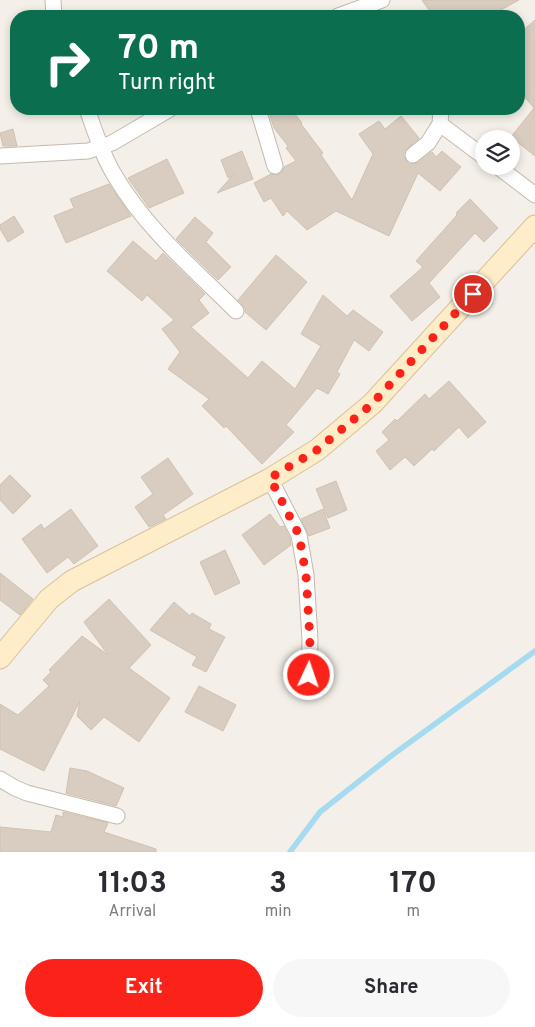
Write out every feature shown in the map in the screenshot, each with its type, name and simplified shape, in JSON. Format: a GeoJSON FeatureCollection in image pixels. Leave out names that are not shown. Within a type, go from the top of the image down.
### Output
{"type":"FeatureCollection","features":[{"type":"Feature","properties":{"kind":"street"},"geometry":{"type":"LineString","coordinates":[[354,10],[382,0]]}},
{"type":"Feature","properties":{"kind":"street"},"geometry":{"type":"LineString","coordinates":[[89,115],[114,175],[130,200],[158,235],[236,311]]}},
{"type":"Feature","properties":{"kind":"street"},"geometry":{"type":"LineString","coordinates":[[0,156],[88,151],[102,147],[160,115]]}},
{"type":"Feature","properties":{"kind":"street"},"geometry":{"type":"LineString","coordinates":[[260,115],[275,166]]}},
{"type":"Feature","properties":{"kind":"street"},"geometry":{"type":"LineString","coordinates":[[412,155],[428,143],[441,116],[475,148]]}},
{"type":"Feature","properties":{"kind":"street"},"geometry":{"type":"LineString","coordinates":[[509,175],[535,195]]}},
{"type":"Feature","properties":{"kind":"street"},"geometry":{"type":"LineString","coordinates":[[0,658],[49,599],[72,581],[270,478],[317,450],[372,404],[535,226]]}},
{"type":"Feature","properties":{"kind":"street"},"geometry":{"type":"LineString","coordinates":[[270,478],[299,535],[306,575],[310,640],[309,675]]}},
{"type":"Feature","properties":{"kind":"street"},"geometry":{"type":"LineString","coordinates":[[0,779],[28,793],[117,816]]}},
{"type":"Feature","properties":{"kind":"building"},"geometry":{"type":"Polygon","coordinates":[[[422,0],[519,0],[501,10],[429,10],[422,0]]]}},
{"type":"Feature","properties":{"kind":"building"},"geometry":{"type":"Polygon","coordinates":[[[535,20],[535,156],[520,144],[520,130],[517,130],[534,108],[525,97],[525,29],[535,20]]]}},
{"type":"Feature","properties":{"kind":"building"},"geometry":{"type":"Polygon","coordinates":[[[270,115],[296,115],[323,153],[321,155],[352,200],[373,154],[359,134],[379,121],[385,129],[401,116],[419,138],[404,151],[404,157],[409,164],[418,163],[432,152],[436,157],[442,151],[461,167],[440,191],[418,173],[389,236],[336,211],[307,230],[287,211],[283,216],[271,198],[264,202],[254,183],[271,174],[278,175],[284,167],[296,161],[286,148],[288,146],[274,128],[270,115]]]}},
{"type":"Feature","properties":{"kind":"building"},"geometry":{"type":"Polygon","coordinates":[[[13,129],[17,146],[3,146],[0,133],[13,129]]]}},
{"type":"Feature","properties":{"kind":"building"},"geometry":{"type":"Polygon","coordinates":[[[242,151],[253,179],[217,193],[233,175],[228,178],[221,160],[242,151]]]}},
{"type":"Feature","properties":{"kind":"building"},"geometry":{"type":"Polygon","coordinates":[[[167,159],[184,193],[149,208],[128,178],[167,159]]]}},
{"type":"Feature","properties":{"kind":"building"},"geometry":{"type":"Polygon","coordinates":[[[109,184],[131,216],[66,243],[54,216],[74,208],[70,199],[109,184]]]}},
{"type":"Feature","properties":{"kind":"building"},"geometry":{"type":"Polygon","coordinates":[[[470,199],[498,228],[484,242],[475,233],[429,283],[440,297],[412,321],[390,296],[423,267],[416,261],[470,199]]]}},
{"type":"Feature","properties":{"kind":"building"},"geometry":{"type":"Polygon","coordinates":[[[14,216],[24,232],[8,242],[0,229],[0,225],[14,216]]]}},
{"type":"Feature","properties":{"kind":"building"},"geometry":{"type":"Polygon","coordinates":[[[195,217],[213,233],[206,242],[231,267],[218,280],[176,239],[195,217]]]}},
{"type":"Feature","properties":{"kind":"building"},"geometry":{"type":"Polygon","coordinates":[[[133,241],[156,261],[163,253],[205,294],[199,300],[209,313],[191,327],[248,378],[262,361],[295,389],[321,346],[301,334],[323,295],[347,316],[353,310],[383,332],[369,351],[354,340],[337,372],[340,374],[328,394],[317,388],[286,425],[294,432],[262,464],[226,426],[224,428],[202,406],[209,399],[168,369],[180,352],[162,329],[174,320],[147,295],[142,301],[107,271],[133,241]]]}},
{"type":"Feature","properties":{"kind":"building"},"geometry":{"type":"Polygon","coordinates":[[[276,255],[307,282],[266,330],[245,312],[245,308],[238,300],[276,255]]]}},
{"type":"Feature","properties":{"kind":"building"},"geometry":{"type":"Polygon","coordinates":[[[449,381],[486,422],[468,438],[459,427],[434,451],[432,449],[414,466],[405,457],[390,470],[376,451],[389,440],[382,432],[395,419],[397,421],[425,394],[429,399],[449,381]]]}},
{"type":"Feature","properties":{"kind":"building"},"geometry":{"type":"Polygon","coordinates":[[[168,458],[193,494],[163,515],[166,519],[149,527],[135,507],[153,494],[141,477],[168,458]]]}},
{"type":"Feature","properties":{"kind":"building"},"geometry":{"type":"Polygon","coordinates":[[[10,475],[31,496],[13,514],[0,500],[0,485],[10,475]]]}},
{"type":"Feature","properties":{"kind":"building"},"geometry":{"type":"Polygon","coordinates":[[[336,481],[347,510],[328,518],[316,489],[336,481]]]}},
{"type":"Feature","properties":{"kind":"building"},"geometry":{"type":"Polygon","coordinates":[[[71,509],[98,546],[74,564],[68,557],[47,573],[22,539],[41,524],[44,529],[71,509]]]}},
{"type":"Feature","properties":{"kind":"building"},"geometry":{"type":"Polygon","coordinates":[[[323,509],[330,528],[309,536],[301,519],[323,509]]]}},
{"type":"Feature","properties":{"kind":"building"},"geometry":{"type":"Polygon","coordinates":[[[270,514],[280,527],[284,526],[291,545],[264,565],[242,535],[270,514]]]}},
{"type":"Feature","properties":{"kind":"building"},"geometry":{"type":"Polygon","coordinates":[[[225,550],[240,583],[215,595],[200,562],[225,550]]]}},
{"type":"Feature","properties":{"kind":"building"},"geometry":{"type":"Polygon","coordinates":[[[0,573],[33,599],[20,615],[0,600],[0,573]]]}},
{"type":"Feature","properties":{"kind":"building"},"geometry":{"type":"Polygon","coordinates":[[[109,599],[151,645],[129,668],[170,698],[139,742],[104,717],[91,730],[77,716],[80,701],[44,771],[0,749],[0,704],[18,715],[49,686],[43,680],[51,672],[49,670],[82,636],[108,655],[84,622],[109,599]]]}},
{"type":"Feature","properties":{"kind":"building"},"geometry":{"type":"Polygon","coordinates":[[[174,602],[190,616],[192,613],[211,624],[209,629],[225,637],[206,672],[192,665],[197,657],[150,630],[174,602]]]}},
{"type":"Feature","properties":{"kind":"building"},"geometry":{"type":"Polygon","coordinates":[[[199,686],[236,705],[223,731],[185,712],[199,686]]]}},
{"type":"Feature","properties":{"kind":"building"},"geometry":{"type":"Polygon","coordinates":[[[70,768],[87,771],[124,788],[116,806],[66,793],[70,768]]]}},
{"type":"Feature","properties":{"kind":"building"},"geometry":{"type":"Polygon","coordinates":[[[63,812],[108,823],[104,832],[156,849],[156,852],[0,852],[0,827],[51,832],[56,815],[63,817],[63,812]]]}},
{"type":"Feature","properties":{"kind":"waterway"},"geometry":{"type":"LineString","coordinates":[[290,852],[320,812],[391,756],[535,651]]}},
{"type":"Feature","properties":{"kind":"route"},"geometry":{"type":"LineString","coordinates":[[309,675],[310,640],[306,575],[299,535],[270,478],[317,450],[372,404],[473,294]]}}]}
